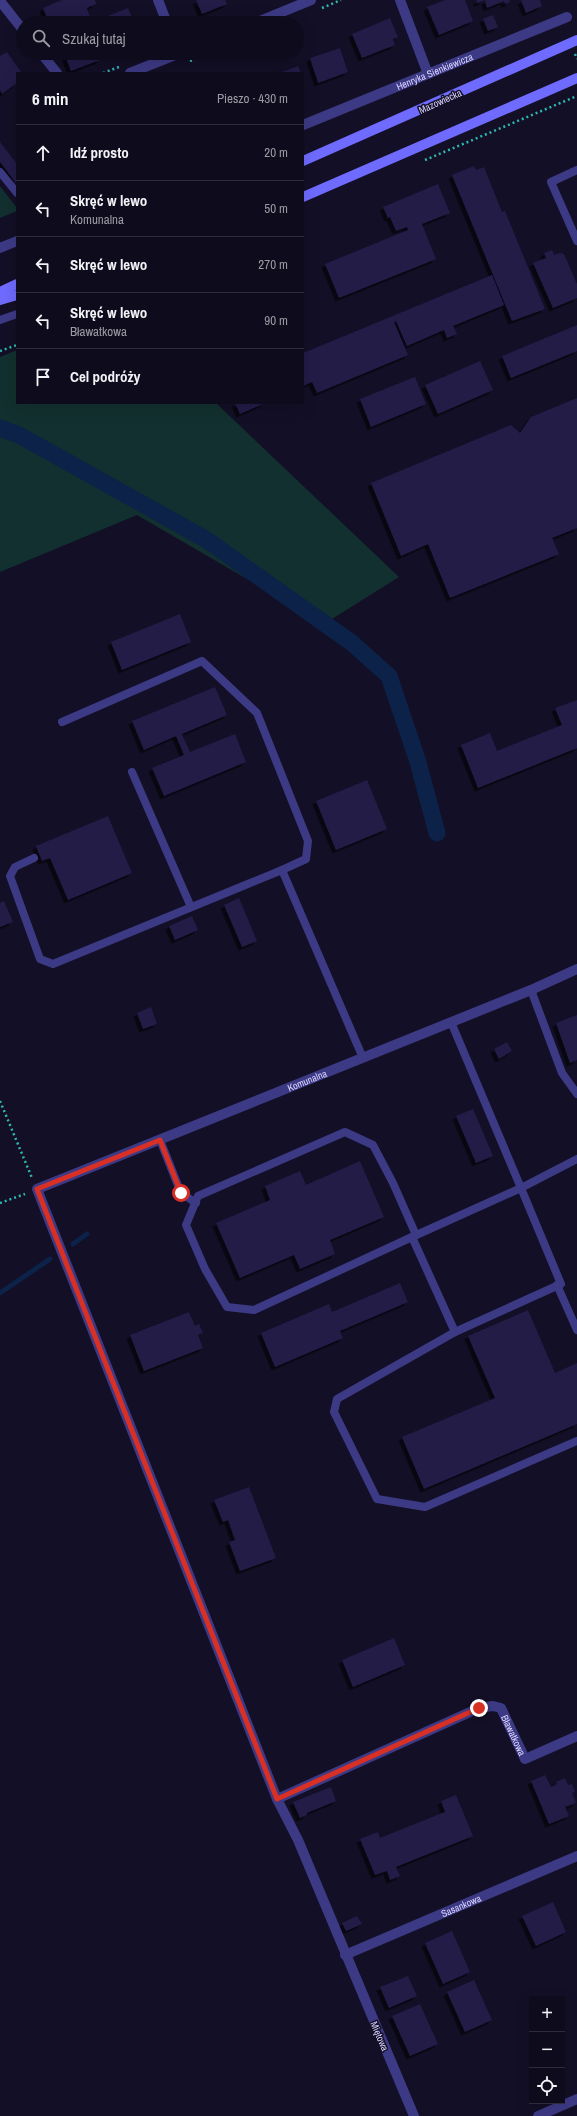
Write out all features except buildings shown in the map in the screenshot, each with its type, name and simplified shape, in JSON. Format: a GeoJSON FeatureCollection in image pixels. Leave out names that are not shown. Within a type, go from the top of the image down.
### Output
{"type":"FeatureCollection","features":[{"type":"Feature","properties":{"kind":"main road","name":"Mazowiecka"},"geometry":{"type":"LineString","coordinates":[[304,161],[577,40]]}},
{"type":"Feature","properties":{"kind":"main road"},"geometry":{"type":"LineString","coordinates":[[304,197],[577,78]]}},
{"type":"Feature","properties":{"kind":"main road"},"geometry":{"type":"LineString","coordinates":[[0,292],[16,284]]}},
{"type":"Feature","properties":{"kind":"main road"},"geometry":{"type":"LineString","coordinates":[[0,300],[16,295]]}},
{"type":"Feature","properties":{"kind":"street"},"geometry":{"type":"LineString","coordinates":[[158,0],[164,16]]}},
{"type":"Feature","properties":{"kind":"street"},"geometry":{"type":"LineString","coordinates":[[271,16],[311,0]]}},
{"type":"Feature","properties":{"kind":"street"},"geometry":{"type":"LineString","coordinates":[[400,0],[428,74]]}},
{"type":"Feature","properties":{"kind":"street"},"geometry":{"type":"LineString","coordinates":[[0,1],[16,21]]}},
{"type":"Feature","properties":{"kind":"street","name":"Henryka Sienkiewicza"},"geometry":{"type":"LineString","coordinates":[[304,125],[567,17]]}},
{"type":"Feature","properties":{"kind":"street"},"geometry":{"type":"LineString","coordinates":[[47,60],[56,72]]}},
{"type":"Feature","properties":{"kind":"street"},"geometry":{"type":"LineString","coordinates":[[132,72],[162,60]]}},
{"type":"Feature","properties":{"kind":"street"},"geometry":{"type":"LineString","coordinates":[[0,248],[16,241]]}},
{"type":"Feature","properties":{"kind":"street","name":"Komunalna"},"geometry":{"type":"LineString","coordinates":[[37,1189],[531,990],[577,969]]}},
{"type":"Feature","properties":{"kind":"street","name":"Miętowa"},"geometry":{"type":"LineString","coordinates":[[37,1189],[277,1799],[298,1840],[345,1956],[414,2116]]}},
{"type":"Feature","properties":{"kind":"street","name":"Bławatkowa"},"geometry":{"type":"LineString","coordinates":[[277,1799],[479,1708],[492,1706],[501,1708],[526,1759],[577,1736]]}},
{"type":"Feature","properties":{"kind":"street","name":"Sasankowa"},"geometry":{"type":"LineString","coordinates":[[345,1956],[577,1856]]}},
{"type":"Feature","properties":{"kind":"street"},"geometry":{"type":"LineString","coordinates":[[538,2116],[577,2099]]}},
{"type":"Feature","properties":{"kind":"lane"},"geometry":{"type":"LineString","coordinates":[[577,170],[551,182],[577,240]]}},
{"type":"Feature","properties":{"kind":"lane"},"geometry":{"type":"LineString","coordinates":[[0,172],[16,192]]}},
{"type":"Feature","properties":{"kind":"lane"},"geometry":{"type":"LineString","coordinates":[[0,320],[16,314]]}},
{"type":"Feature","properties":{"kind":"lane"},"geometry":{"type":"LineString","coordinates":[[34,858],[15,867],[10,876],[40,959],[53,964],[306,859],[308,841],[257,714],[202,661],[62,722]]}},
{"type":"Feature","properties":{"kind":"lane"},"geometry":{"type":"LineString","coordinates":[[132,772],[191,907]]}},
{"type":"Feature","properties":{"kind":"lane"},"geometry":{"type":"LineString","coordinates":[[282,870],[363,1058]]}},
{"type":"Feature","properties":{"kind":"lane"},"geometry":{"type":"LineString","coordinates":[[531,990],[562,1073],[577,1094]]}},
{"type":"Feature","properties":{"kind":"lane"},"geometry":{"type":"LineString","coordinates":[[451,1022],[561,1284],[456,1332],[337,1400],[334,1412],[377,1499],[425,1506],[577,1441]]}},
{"type":"Feature","properties":{"kind":"lane"},"geometry":{"type":"LineString","coordinates":[[456,1332],[414,1236],[393,1183],[373,1145],[345,1132],[198,1196],[186,1225],[205,1269],[227,1307],[254,1310],[414,1236],[521,1188],[577,1159]]}},
{"type":"Feature","properties":{"kind":"lane"},"geometry":{"type":"LineString","coordinates":[[160,1140],[181,1193],[196,1203]]}},
{"type":"Feature","properties":{"kind":"lane"},"geometry":{"type":"LineString","coordinates":[[557,1285],[577,1330]]}},
{"type":"Feature","properties":{"kind":"path"},"geometry":{"type":"LineString","coordinates":[[0,351],[16,345]]}},
{"type":"Feature","properties":{"kind":"path"},"geometry":{"type":"LineString","coordinates":[[0,1101],[37,1189],[0,1203]]}},
{"type":"Feature","properties":{"kind":"green space"},"geometry":{"type":"Polygon","coordinates":[[[0,186],[16,207],[16,211],[0,218],[0,186]]]}},
{"type":"Feature","properties":{"kind":"green space"},"geometry":{"type":"Polygon","coordinates":[[[16,350],[16,404],[217,404],[399,577],[324,624],[137,515],[0,572],[0,357],[16,350]]]}},
{"type":"Feature","properties":{"kind":"waterway"},"geometry":{"type":"LineString","coordinates":[[0,428],[19,435],[207,540],[352,643],[389,676],[418,762],[437,833]]}},
{"type":"Feature","properties":{"kind":"waterway"},"geometry":{"type":"LineString","coordinates":[[73,1244],[87,1234]]}},
{"type":"Feature","properties":{"kind":"waterway"},"geometry":{"type":"LineString","coordinates":[[0,1293],[50,1259]]}},
{"type":"Feature","properties":{"kind":"route"},"geometry":{"type":"LineString","coordinates":[[181,1193],[160,1140],[37,1189],[277,1799],[479,1708]]}}]}
